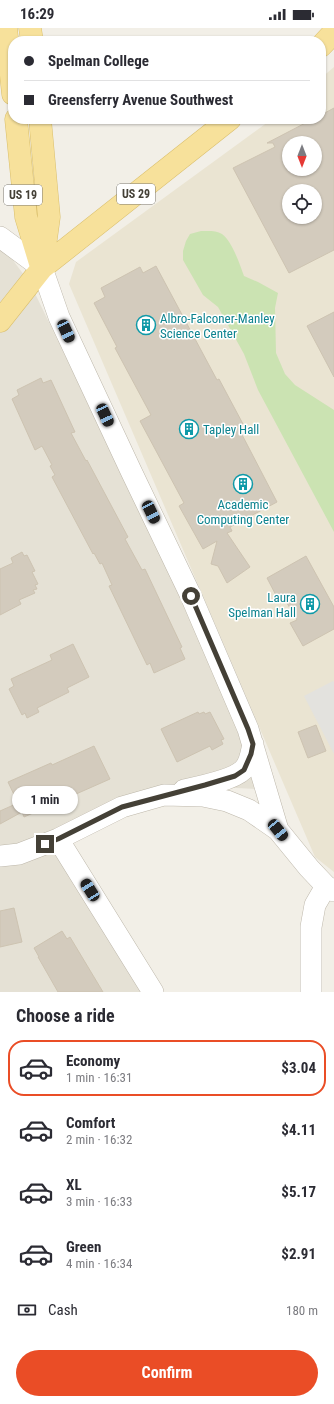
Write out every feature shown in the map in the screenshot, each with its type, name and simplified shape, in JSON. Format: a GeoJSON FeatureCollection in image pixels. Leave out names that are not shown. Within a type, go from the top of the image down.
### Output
{"type":"FeatureCollection","features":[{"type":"Feature","properties":{"kind":"main road"},"geometry":{"type":"LineString","coordinates":[[6,28],[8,47]]}},
{"type":"Feature","properties":{"kind":"main road"},"geometry":{"type":"LineString","coordinates":[[326,41],[334,32]]}},
{"type":"Feature","properties":{"kind":"main road","name":"US 19"},"geometry":{"type":"LineString","coordinates":[[17,124],[26,217],[42,268]]}},
{"type":"Feature","properties":{"kind":"main road","name":"US 19"},"geometry":{"type":"LineString","coordinates":[[0,321],[42,268],[50,216],[41,124]]}},
{"type":"Feature","properties":{"kind":"main road","name":"US 29"},"geometry":{"type":"LineString","coordinates":[[42,268],[224,124]]}},
{"type":"Feature","properties":{"kind":"street"},"geometry":{"type":"LineString","coordinates":[[0,237],[42,268],[59,317],[127,464],[191,596],[248,729],[278,830]]}},
{"type":"Feature","properties":{"kind":"street"},"geometry":{"type":"LineString","coordinates":[[0,856],[19,854],[58,839],[122,807],[235,776],[244,770],[248,763],[253,744]]}},
{"type":"Feature","properties":{"kind":"street"},"geometry":{"type":"LineString","coordinates":[[164,795],[203,796],[227,801],[249,810],[278,830],[308,868],[330,889],[315,905],[310,927],[311,992]]}},
{"type":"Feature","properties":{"kind":"street"},"geometry":{"type":"LineString","coordinates":[[58,839],[153,992]]}},
{"type":"Feature","properties":{"kind":"shaded area"},"geometry":{"type":"Polygon","coordinates":[[[334,67],[334,872],[315,857],[69,284],[76,262],[265,124],[326,124],[326,74],[334,67]]]}},
{"type":"Feature","properties":{"kind":"shaded area"},"geometry":{"type":"Polygon","coordinates":[[[0,243],[30,283],[274,790],[179,785],[60,837],[151,992],[0,992],[0,243]]]}},
{"type":"Feature","properties":{"kind":"shaded area"},"geometry":{"type":"Polygon","coordinates":[[[333,681],[334,682],[334,754],[304,696],[333,681]]]}},
{"type":"Feature","properties":{"kind":"green space"},"geometry":{"type":"Polygon","coordinates":[[[201,231],[214,231],[226,237],[238,260],[244,276],[278,293],[275,308],[276,353],[285,374],[295,385],[334,410],[334,532],[258,390],[244,354],[218,307],[203,295],[183,260],[183,251],[190,234],[201,231]]]}},
{"type":"Feature","properties":{"kind":"building"},"geometry":{"type":"Polygon","coordinates":[[[334,108],[334,250],[289,273],[233,168],[275,147],[273,143],[267,143],[303,124],[326,124],[326,112],[334,108]]]}},
{"type":"Feature","properties":{"kind":"building"},"geometry":{"type":"Polygon","coordinates":[[[156,266],[217,380],[219,379],[243,424],[238,427],[277,502],[230,527],[232,531],[227,533],[250,567],[227,583],[218,566],[211,564],[217,541],[203,549],[179,506],[184,503],[140,421],[151,415],[115,348],[117,347],[94,303],[105,297],[101,288],[140,267],[143,273],[156,266]]]}},
{"type":"Feature","properties":{"kind":"building"},"geometry":{"type":"Polygon","coordinates":[[[334,312],[334,377],[307,326],[334,312]]]}},
{"type":"Feature","properties":{"kind":"building"},"geometry":{"type":"Polygon","coordinates":[[[41,378],[43,383],[51,380],[75,432],[71,433],[128,537],[125,539],[142,570],[145,569],[182,647],[180,648],[185,659],[154,673],[150,663],[147,665],[109,586],[112,585],[102,563],[100,564],[94,553],[93,554],[52,477],[55,475],[50,466],[52,465],[42,446],[35,450],[12,399],[19,395],[17,390],[41,378]]]}},
{"type":"Feature","properties":{"kind":"building"},"geometry":{"type":"Polygon","coordinates":[[[22,552],[24,556],[27,555],[35,571],[32,572],[38,584],[35,585],[37,589],[33,590],[35,593],[19,600],[21,604],[0,615],[0,569],[13,563],[11,558],[22,552]]]}},
{"type":"Feature","properties":{"kind":"building","name":"Laura Spelman Hall"},"geometry":{"type":"Polygon","coordinates":[[[306,556],[334,607],[334,629],[303,646],[290,623],[297,620],[284,598],[279,601],[267,578],[306,556]]]}},
{"type":"Feature","properties":{"kind":"building"},"geometry":{"type":"Polygon","coordinates":[[[73,644],[89,677],[67,688],[69,692],[37,708],[39,712],[27,718],[25,713],[22,715],[9,689],[14,686],[11,679],[52,660],[50,655],[73,644]]]}},
{"type":"Feature","properties":{"kind":"building"},"geometry":{"type":"Polygon","coordinates":[[[198,712],[199,714],[204,712],[205,714],[210,712],[224,739],[221,740],[223,744],[212,750],[210,746],[177,762],[161,729],[198,712]]]}},
{"type":"Feature","properties":{"kind":"building"},"geometry":{"type":"Polygon","coordinates":[[[316,725],[326,751],[308,758],[298,732],[316,725]]]}},
{"type":"Feature","properties":{"kind":"building"},"geometry":{"type":"Polygon","coordinates":[[[94,746],[110,779],[24,817],[22,812],[0,824],[0,811],[18,803],[8,782],[51,763],[52,765],[94,746]]]}},
{"type":"Feature","properties":{"kind":"building"},"geometry":{"type":"Polygon","coordinates":[[[14,908],[22,942],[0,947],[0,911],[14,908]]]}},
{"type":"Feature","properties":{"kind":"building"},"geometry":{"type":"Polygon","coordinates":[[[62,931],[67,939],[70,937],[103,992],[58,992],[34,948],[62,931]]]}},
{"type":"Feature","properties":{"kind":"place","name":"Albro-Falconer-Manley Science Center"},"geometry":{"type":"Point","coordinates":[146,325]}},
{"type":"Feature","properties":{"kind":"place","name":"Tapley Hall"},"geometry":{"type":"Point","coordinates":[189,429]}},
{"type":"Feature","properties":{"kind":"place","name":"Academic Computing Center"},"geometry":{"type":"Point","coordinates":[243,484]}},
{"type":"Feature","properties":{"kind":"place","name":"Laura Spelman Hall"},"geometry":{"type":"Point","coordinates":[310,604]}},
{"type":"Feature","properties":{"kind":"route"},"geometry":{"type":"LineString","coordinates":[[45,844],[122,807],[235,776],[244,770],[248,763],[253,744],[191,596]]}}]}
